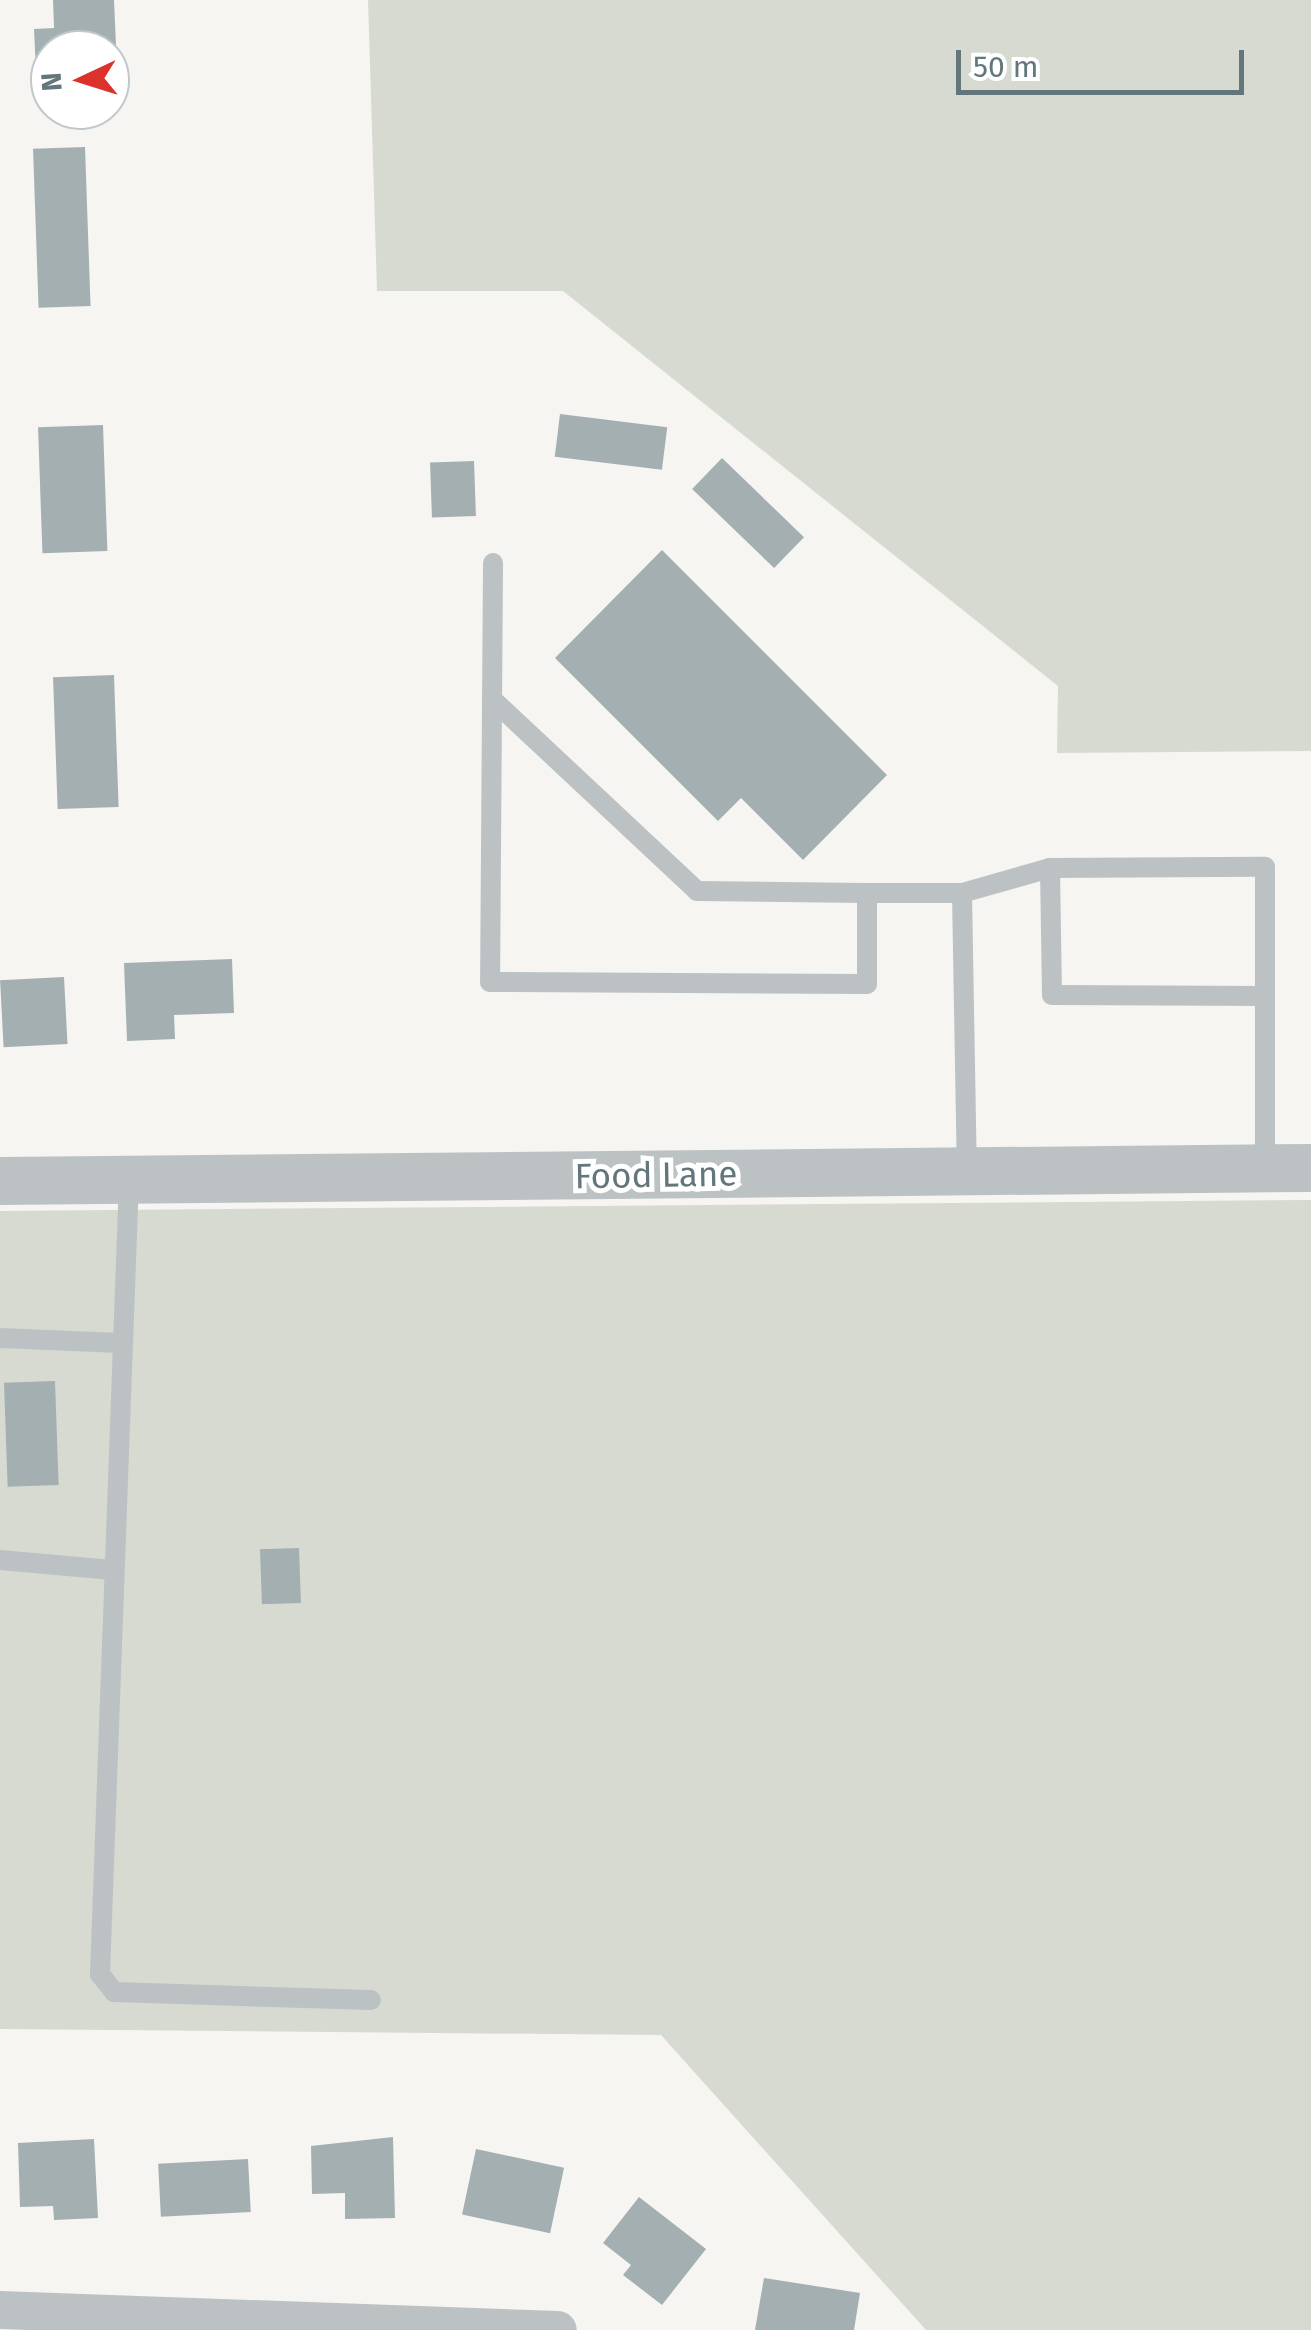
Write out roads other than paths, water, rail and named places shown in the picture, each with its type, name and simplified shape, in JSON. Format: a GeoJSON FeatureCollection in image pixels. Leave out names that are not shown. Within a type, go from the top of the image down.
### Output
{"type":"FeatureCollection","features":[{"type":"Feature","properties":{"kind":"street","name":"Food Lane"},"geometry":{"type":"LineString","coordinates":[[0,1181],[1288,1168]]}},
{"type":"Feature","properties":{"kind":"street"},"geometry":{"type":"LineString","coordinates":[[0,2310],[558,2330]]}},
{"type":"Feature","properties":{"kind":"lane"},"geometry":{"type":"LineString","coordinates":[[493,563],[490,982],[866,984],[867,893]]}},
{"type":"Feature","properties":{"kind":"lane"},"geometry":{"type":"LineString","coordinates":[[492,698],[696,890],[962,892],[1050,868],[1264,867],[1265,996],[1288,1168]]}},
{"type":"Feature","properties":{"kind":"lane"},"geometry":{"type":"LineString","coordinates":[[1050,868],[1052,995],[1265,996]]}},
{"type":"Feature","properties":{"kind":"lane"},"geometry":{"type":"LineString","coordinates":[[962,892],[968,1172]]}},
{"type":"Feature","properties":{"kind":"lane"},"geometry":{"type":"LineString","coordinates":[[128,1179],[113,1570],[106,1987],[370,2000]]}},
{"type":"Feature","properties":{"kind":"lane"},"geometry":{"type":"LineString","coordinates":[[0,1338],[120,1344]]}},
{"type":"Feature","properties":{"kind":"lane"},"geometry":{"type":"LineString","coordinates":[[0,1560],[113,1570]]}}]}
